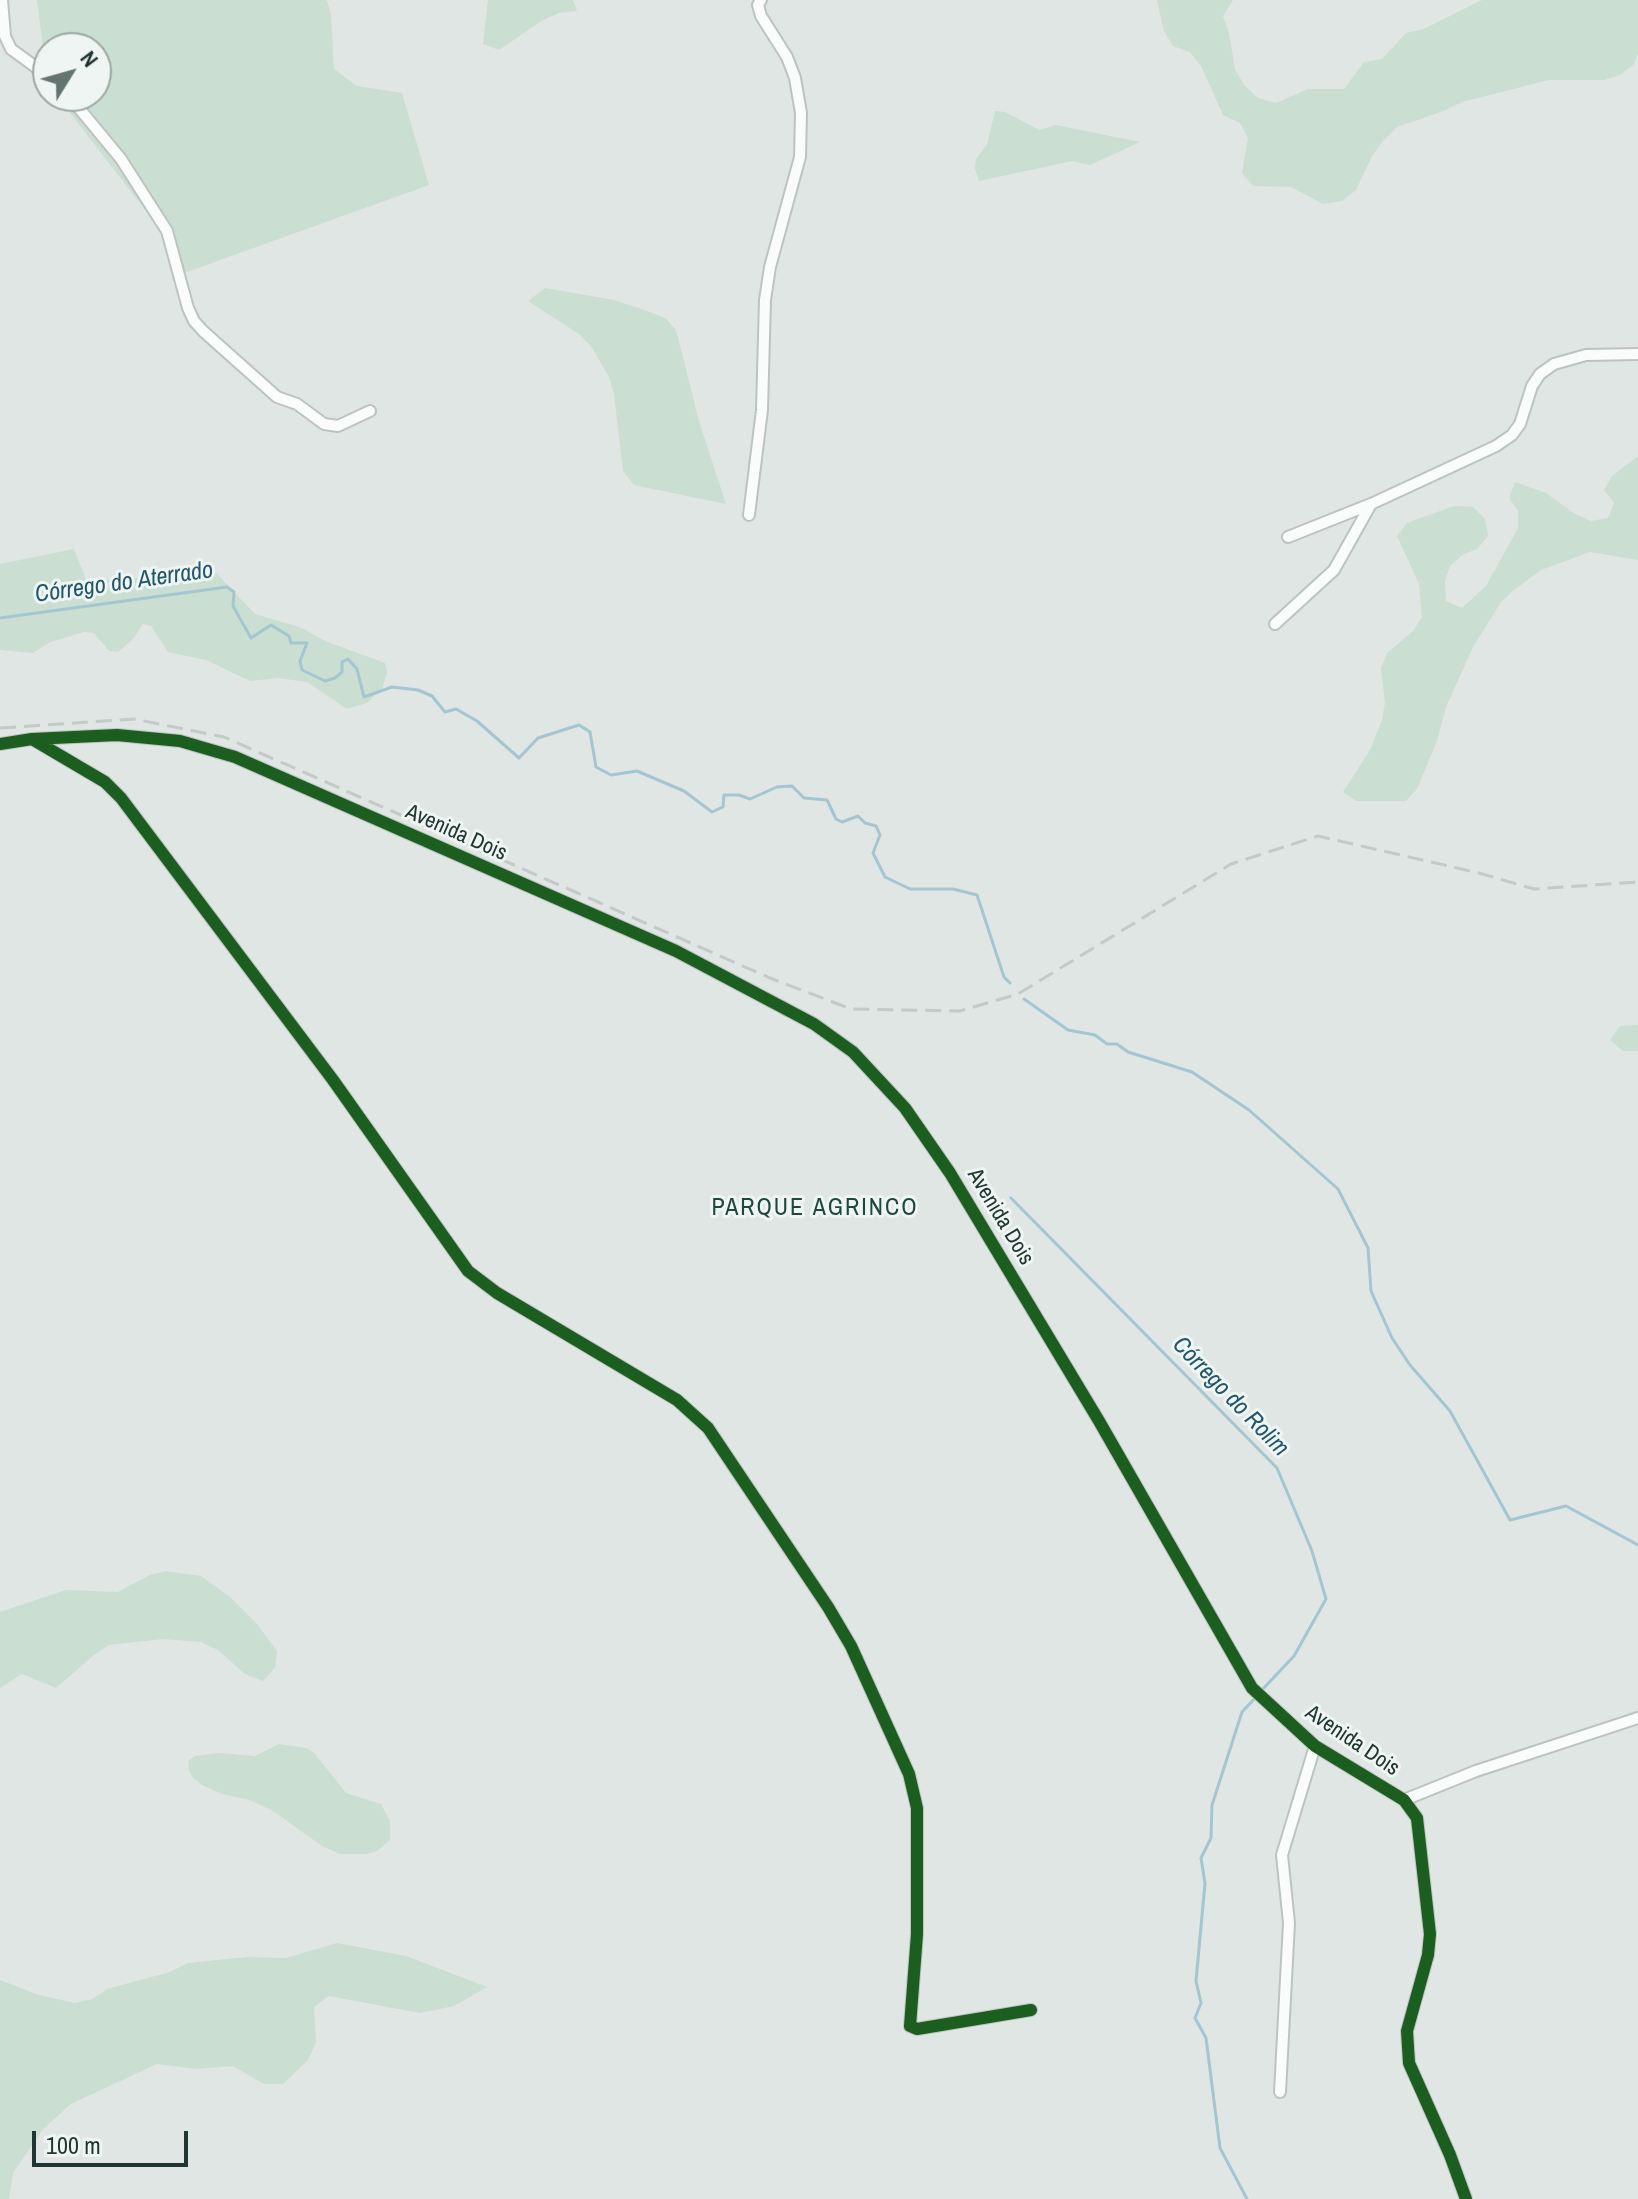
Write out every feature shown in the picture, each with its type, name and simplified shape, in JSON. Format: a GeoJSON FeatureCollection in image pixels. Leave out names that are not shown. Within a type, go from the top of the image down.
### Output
{"type":"FeatureCollection","features":[{"type":"Feature","properties":{"kind":"street"},"geometry":{"type":"LineString","coordinates":[[2,0],[5,36],[11,49],[32,64]]}},
{"type":"Feature","properties":{"kind":"street"},"geometry":{"type":"LineString","coordinates":[[749,515],[762,410],[765,300],[770,267],[800,157],[801,113],[791,67],[761,16],[758,5],[761,0]]}},
{"type":"Feature","properties":{"kind":"street"},"geometry":{"type":"LineString","coordinates":[[82,112],[121,159],[167,231],[188,308],[203,331],[277,397],[297,404],[324,424],[338,426],[370,411]]}},
{"type":"Feature","properties":{"kind":"street"},"geometry":{"type":"LineString","coordinates":[[1288,537],[1371,504],[1496,446],[1512,435],[1520,424],[1532,386],[1540,374],[1554,364],[1586,355],[1638,354]]}},
{"type":"Feature","properties":{"kind":"street"},"geometry":{"type":"LineString","coordinates":[[1275,624],[1334,570],[1371,504]]}},
{"type":"Feature","properties":{"kind":"street","name":"Avenida Dois"},"geometry":{"type":"LineString","coordinates":[[0,744],[32,739],[117,735],[180,741],[235,757],[676,951],[814,1024],[853,1052],[905,1108],[950,1173],[1099,1421],[1240,1670],[1263,1699],[1315,1746],[1404,1800],[1417,1818],[1430,1934],[1428,1955],[1407,2031],[1409,2063],[1466,2199]]}},
{"type":"Feature","properties":{"kind":"street"},"geometry":{"type":"LineString","coordinates":[[32,739],[105,782],[121,798],[333,1080],[468,1271],[497,1293],[677,1400],[708,1428],[851,1646],[912,1783],[917,1808],[917,1919],[910,2026],[917,2029],[1031,2010]]}},
{"type":"Feature","properties":{"kind":"street"},"geometry":{"type":"LineString","coordinates":[[1404,1800],[1476,1771],[1638,1718]]}},
{"type":"Feature","properties":{"kind":"street"},"geometry":{"type":"LineString","coordinates":[[1280,2092],[1289,1923],[1282,1855],[1315,1746]]}},
{"type":"Feature","properties":{"kind":"green space"},"geometry":{"type":"Polygon","coordinates":[[[37,0],[327,0],[331,15],[334,69],[357,86],[402,93],[429,185],[184,273],[170,242],[69,112],[112,112],[112,32],[41,32],[37,0]]]}},
{"type":"Feature","properties":{"kind":"green space"},"geometry":{"type":"Polygon","coordinates":[[[488,0],[573,0],[577,11],[559,13],[543,20],[499,50],[483,44],[488,0]]]}},
{"type":"Feature","properties":{"kind":"green space"},"geometry":{"type":"Polygon","coordinates":[[[1157,0],[1233,0],[1223,16],[1235,69],[1244,85],[1258,98],[1276,103],[1308,89],[1344,89],[1364,62],[1382,59],[1406,33],[1424,29],[1482,0],[1638,0],[1638,53],[1634,64],[1620,75],[1604,80],[1549,80],[1462,102],[1397,127],[1372,156],[1356,190],[1342,201],[1323,204],[1291,187],[1253,186],[1242,173],[1248,138],[1240,123],[1223,115],[1201,66],[1190,52],[1173,46],[1164,31],[1157,0]]]}},
{"type":"Feature","properties":{"kind":"green space"},"geometry":{"type":"Polygon","coordinates":[[[995,111],[1005,112],[1039,130],[1056,125],[1140,142],[1090,165],[1072,161],[979,181],[976,159],[987,145],[995,111]]]}},
{"type":"Feature","properties":{"kind":"green space"},"geometry":{"type":"Polygon","coordinates":[[[545,288],[614,300],[665,318],[676,330],[698,418],[726,504],[634,485],[623,471],[614,394],[609,377],[591,346],[579,334],[528,301],[545,288]]]}},
{"type":"Feature","properties":{"kind":"green space"},"geometry":{"type":"Polygon","coordinates":[[[1638,456],[1638,560],[1590,552],[1541,570],[1514,590],[1501,602],[1473,647],[1446,707],[1437,741],[1417,789],[1406,801],[1356,801],[1343,792],[1370,750],[1382,720],[1385,703],[1381,668],[1387,653],[1413,631],[1422,617],[1419,584],[1397,536],[1407,523],[1454,506],[1473,507],[1485,519],[1488,536],[1477,549],[1462,555],[1450,566],[1445,581],[1446,601],[1462,608],[1486,586],[1518,528],[1518,511],[1509,498],[1515,482],[1546,493],[1575,514],[1591,521],[1608,518],[1614,503],[1604,490],[1612,476],[1638,456]]]}},
{"type":"Feature","properties":{"kind":"green space"},"geometry":{"type":"Polygon","coordinates":[[[74,549],[87,582],[216,573],[255,614],[302,628],[325,641],[385,663],[387,672],[382,689],[367,703],[347,709],[307,682],[278,678],[250,681],[206,660],[168,652],[151,626],[143,624],[133,639],[118,652],[109,651],[94,633],[84,632],[50,642],[33,653],[0,650],[0,564],[74,549]]]}},
{"type":"Feature","properties":{"kind":"green space"},"geometry":{"type":"Polygon","coordinates":[[[1638,1025],[1638,1051],[1623,1051],[1610,1040],[1620,1026],[1638,1025]]]}},
{"type":"Feature","properties":{"kind":"green space"},"geometry":{"type":"Polygon","coordinates":[[[166,1571],[201,1576],[230,1597],[257,1624],[277,1651],[275,1668],[263,1681],[245,1674],[218,1650],[201,1642],[163,1639],[109,1645],[56,1688],[22,1674],[0,1688],[0,1612],[66,1590],[118,1592],[150,1575],[166,1571]]]}},
{"type":"Feature","properties":{"kind":"green space"},"geometry":{"type":"Polygon","coordinates":[[[279,1744],[307,1748],[346,1793],[381,1804],[390,1821],[390,1840],[377,1851],[367,1854],[340,1854],[322,1846],[273,1811],[250,1800],[222,1794],[202,1785],[189,1770],[188,1761],[195,1756],[219,1753],[255,1756],[279,1744]]]}},
{"type":"Feature","properties":{"kind":"green space"},"geometry":{"type":"Polygon","coordinates":[[[337,1943],[406,1956],[487,1987],[454,2006],[420,2013],[329,1996],[314,2007],[316,2042],[308,2060],[283,2084],[264,2084],[233,2066],[195,2069],[157,2064],[71,2104],[43,2129],[13,2173],[9,2199],[0,2199],[0,1980],[39,1995],[75,2003],[93,1999],[107,1989],[170,1972],[188,1963],[246,1957],[286,1958],[337,1943]]]}},
{"type":"Feature","properties":{"kind":"waterway","name":"Córrego do Aterrado"},"geometry":{"type":"LineString","coordinates":[[0,618],[227,587],[234,592],[233,606],[251,638],[271,625],[289,636],[291,643],[307,643],[300,661],[302,670],[325,681],[342,672],[342,662],[348,659],[357,669],[364,697],[392,687],[418,690],[432,696],[445,712],[456,709],[477,721],[519,758],[538,738],[579,725],[590,732],[596,767],[611,775],[637,771],[684,791],[712,812],[723,807],[724,795],[750,799],[777,787],[792,786],[804,798],[827,800],[836,819],[842,822],[858,816],[865,823],[876,826],[880,835],[873,853],[885,877],[910,889],[953,889],[977,895],[1004,977],[1010,983]]}},
{"type":"Feature","properties":{"kind":"waterway","name":"Córrego do Aterrado"},"geometry":{"type":"LineString","coordinates":[[1024,999],[1068,1030],[1095,1035],[1107,1044],[1117,1044],[1128,1052],[1192,1072],[1249,1110],[1338,1189],[1368,1248],[1371,1291],[1392,1338],[1410,1365],[1450,1411],[1510,1520],[1566,1506],[1638,1545]]}},
{"type":"Feature","properties":{"kind":"waterway","name":"Córrego do Rolim"},"geometry":{"type":"LineString","coordinates":[[1011,1198],[1277,1468],[1312,1551],[1326,1599],[1294,1656],[1261,1691]]}},
{"type":"Feature","properties":{"kind":"waterway","name":"Córrego do Rolim"},"geometry":{"type":"LineString","coordinates":[[1247,2199],[1220,2148],[1206,2038],[1195,2018],[1201,2003],[1196,1981],[1205,1883],[1201,1858],[1211,1838],[1212,1805],[1242,1712],[1256,1697]]}},
{"type":"Feature","properties":{"kind":"railway"},"geometry":{"type":"LineString","coordinates":[[0,728],[134,719],[224,737],[770,978],[851,1009],[960,1011],[1018,994],[1231,864],[1318,836],[1479,873],[1534,889],[1638,882]]}},
{"type":"Feature","properties":{"kind":"cycle path"},"geometry":{"type":"LineString","coordinates":[[0,744],[32,739],[117,735],[180,741],[235,757],[676,951],[814,1024],[853,1052],[905,1108],[950,1173],[1099,1421],[1252,1688],[1315,1746],[1404,1800],[1417,1818],[1430,1934],[1428,1955],[1407,2031],[1409,2063],[1466,2199]]}},
{"type":"Feature","properties":{"kind":"cycle path"},"geometry":{"type":"LineString","coordinates":[[32,739],[105,782],[121,798],[333,1080],[468,1271],[497,1293],[677,1400],[708,1428],[851,1646],[909,1774],[917,1808],[917,1934],[910,2026],[917,2029],[1031,2010]]}},
{"type":"Feature","properties":{"kind":"district","name":"PARQUE AGRINCO"},"geometry":{"type":"Point","coordinates":[815,1209]}}]}
